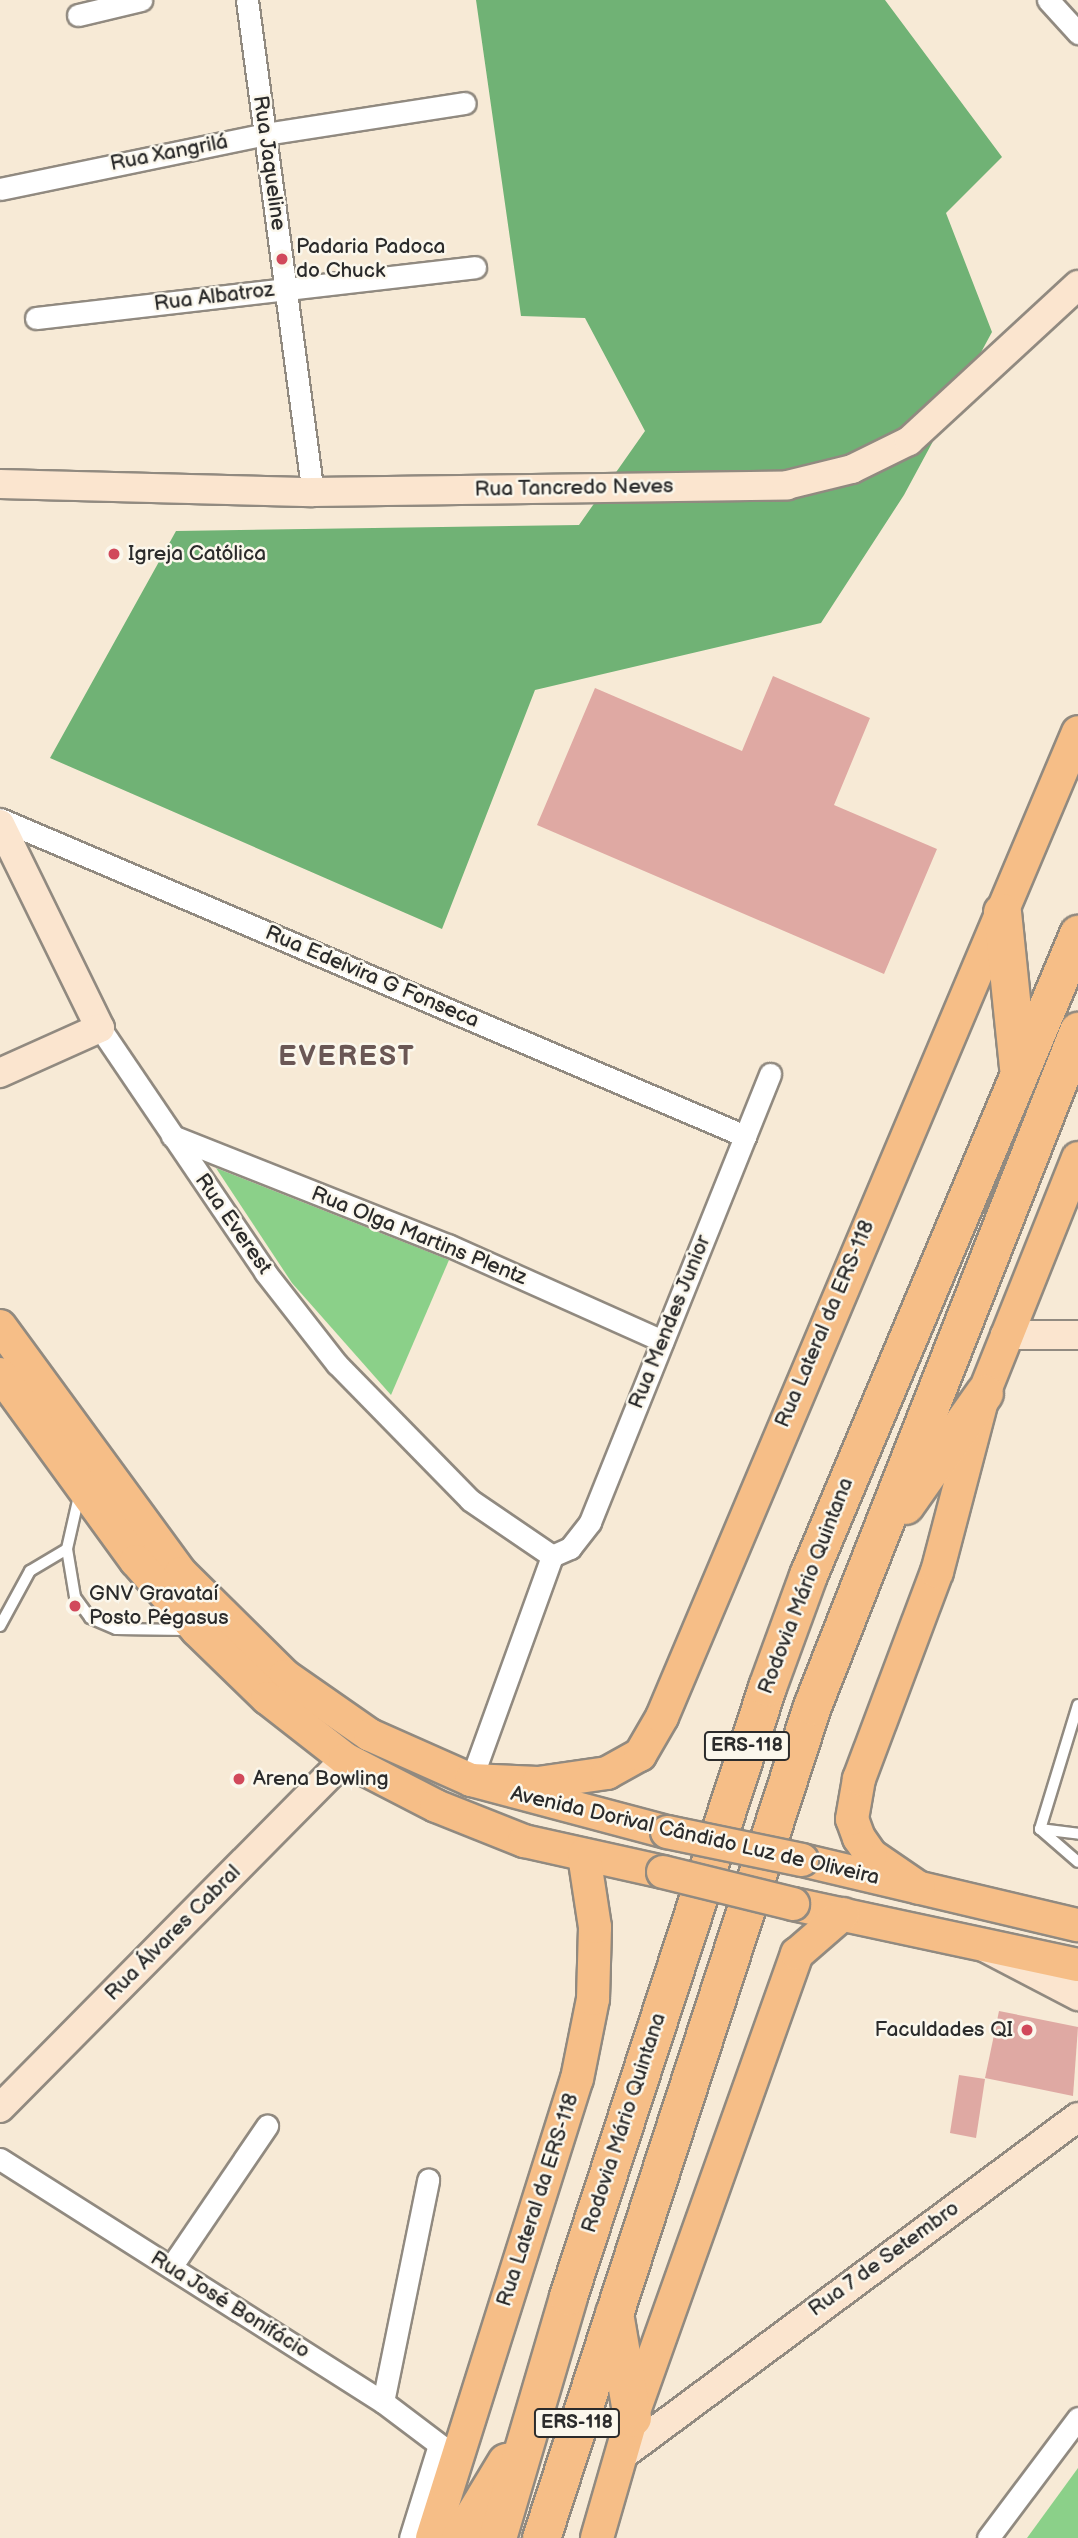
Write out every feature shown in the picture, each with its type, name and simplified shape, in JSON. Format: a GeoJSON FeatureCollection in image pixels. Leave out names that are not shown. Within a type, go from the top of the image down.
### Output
{"type":"FeatureCollection","features":[{"type":"Feature","properties":{"kind":"highway"},"geometry":{"type":"LineString","coordinates":[[1002,912],[1018,1070]]}},
{"type":"Feature","properties":{"kind":"highway","name":"Rodovia Mário Quintana"},"geometry":{"type":"LineString","coordinates":[[497,2538],[524,2439],[767,1687],[1018,1070],[1078,934]]}},
{"type":"Feature","properties":{"kind":"highway","name":"ERS-118"},"geometry":{"type":"LineString","coordinates":[[541,2538],[613,2309],[812,1706],[1074,1048]]}},
{"type":"Feature","properties":{"kind":"highway"},"geometry":{"type":"LineString","coordinates":[[874,1549],[984,1393]]}},
{"type":"Feature","properties":{"kind":"highway"},"geometry":{"type":"LineString","coordinates":[[613,2309],[632,2417]]}},
{"type":"Feature","properties":{"kind":"highway"},"geometry":{"type":"LineString","coordinates":[[460,2538],[524,2439]]}},
{"type":"Feature","properties":{"kind":"main road","name":"Rua Lateral da ERS-118"},"geometry":{"type":"LineString","coordinates":[[471,1780],[570,1781],[607,1773],[640,1755],[662,1717],[757,1481],[1078,732]]}},
{"type":"Feature","properties":{"kind":"main road"},"geometry":{"type":"LineString","coordinates":[[919,1888],[871,1855],[852,1819],[859,1779],[937,1572],[984,1393],[1078,1158]]}},
{"type":"Feature","properties":{"kind":"main road","name":"Avenida Dorival Cândido Luz de Oliveira"},"geometry":{"type":"LineString","coordinates":[[0,1326],[109,1480],[231,1628],[285,1676],[370,1735],[471,1780],[667,1832],[803,1860],[1078,1925]]}},
{"type":"Feature","properties":{"kind":"main road","name":"Avenida Dorival Cândido Luz de Oliveira"},"geometry":{"type":"LineString","coordinates":[[0,1374],[81,1487],[197,1630],[267,1698],[345,1759],[436,1806],[584,1855],[793,1904],[1078,1965]]}},
{"type":"Feature","properties":{"kind":"main road","name":"Rua Lateral da ERS-118"},"geometry":{"type":"LineString","coordinates":[[432,2538],[447,2451],[577,2078],[593,1999],[596,1927],[584,1855]]}},
{"type":"Feature","properties":{"kind":"main road"},"geometry":{"type":"LineString","coordinates":[[597,2538],[632,2417],[797,1954],[843,1914]]}},
{"type":"Feature","properties":{"kind":"street"},"geometry":{"type":"LineString","coordinates":[[78,15],[141,0]]}},
{"type":"Feature","properties":{"kind":"street","name":"Rua Jaqueline"},"geometry":{"type":"LineString","coordinates":[[247,0],[313,492]]}},
{"type":"Feature","properties":{"kind":"street"},"geometry":{"type":"LineString","coordinates":[[1048,0],[1078,33]]}},
{"type":"Feature","properties":{"kind":"street","name":"Rua Xangrilá"},"geometry":{"type":"LineString","coordinates":[[0,189],[265,134],[465,103]]}},
{"type":"Feature","properties":{"kind":"street","name":"Rua Albatroz"},"geometry":{"type":"LineString","coordinates":[[36,318],[475,267]]}},
{"type":"Feature","properties":{"kind":"street","name":"Rua Tancredo Neves"},"geometry":{"type":"LineString","coordinates":[[0,484],[313,492],[787,485],[852,469],[909,441],[1078,285]]}},
{"type":"Feature","properties":{"kind":"street","name":"Rua Everest"},"geometry":{"type":"LineString","coordinates":[[0,821],[100,1028],[172,1136],[337,1364],[470,1500],[552,1556]]}},
{"type":"Feature","properties":{"kind":"street","name":"Rua Edelvira G Fonseca"},"geometry":{"type":"LineString","coordinates":[[0,821],[745,1136]]}},
{"type":"Feature","properties":{"kind":"street"},"geometry":{"type":"LineString","coordinates":[[0,1073],[100,1028]]}},
{"type":"Feature","properties":{"kind":"street","name":"Rua Mendes Junior"},"geometry":{"type":"LineString","coordinates":[[552,1556],[570,1548],[590,1522],[770,1074]]}},
{"type":"Feature","properties":{"kind":"street","name":"Rua Olga Martins Plentz"},"geometry":{"type":"LineString","coordinates":[[172,1136],[448,1245],[663,1341]]}},
{"type":"Feature","properties":{"kind":"street"},"geometry":{"type":"LineString","coordinates":[[1005,1335],[1078,1335]]}},
{"type":"Feature","properties":{"kind":"street"},"geometry":{"type":"LineString","coordinates":[[471,1780],[552,1556]]}},
{"type":"Feature","properties":{"kind":"street","name":"Rua Álvares Cabral"},"geometry":{"type":"LineString","coordinates":[[0,2108],[345,1759]]}},
{"type":"Feature","properties":{"kind":"street"},"geometry":{"type":"LineString","coordinates":[[981,1944],[1078,1996]]}},
{"type":"Feature","properties":{"kind":"street","name":"Rua 7 de Setembro"},"geometry":{"type":"LineString","coordinates":[[620,2457],[690,2400],[1078,2117]]}},
{"type":"Feature","properties":{"kind":"street"},"geometry":{"type":"LineString","coordinates":[[171,2267],[267,2126]]}},
{"type":"Feature","properties":{"kind":"street","name":"Rua José Bonifácio"},"geometry":{"type":"LineString","coordinates":[[0,2159],[383,2402],[447,2451]]}},
{"type":"Feature","properties":{"kind":"street"},"geometry":{"type":"LineString","coordinates":[[383,2402],[428,2180]]}},
{"type":"Feature","properties":{"kind":"street","name":"Rua 7 de Setembro"},"geometry":{"type":"LineString","coordinates":[[632,2417],[690,2400]]}},
{"type":"Feature","properties":{"kind":"street"},"geometry":{"type":"LineString","coordinates":[[988,2538],[1078,2417]]}},
{"type":"Feature","properties":{"kind":"street"},"geometry":{"type":"LineString","coordinates":[[410,2538],[447,2451]]}},
{"type":"Feature","properties":{"kind":"lane"},"geometry":{"type":"LineString","coordinates":[[81,1487],[67,1549],[75,1597],[90,1618],[116,1629],[197,1630]]}},
{"type":"Feature","properties":{"kind":"lane"},"geometry":{"type":"LineString","coordinates":[[0,1626],[30,1571],[67,1549]]}},
{"type":"Feature","properties":{"kind":"lane"},"geometry":{"type":"LineString","coordinates":[[1040,1829],[1078,1705]]}},
{"type":"Feature","properties":{"kind":"lane"},"geometry":{"type":"LineString","coordinates":[[1040,1829],[1078,1835]]}},
{"type":"Feature","properties":{"kind":"lane"},"geometry":{"type":"LineString","coordinates":[[1040,1829],[1078,1862]]}},
{"type":"Feature","properties":{"kind":"green space"},"geometry":{"type":"Polygon","coordinates":[[[476,0],[885,0],[1002,157],[946,213],[992,332],[904,495],[821,623],[535,690],[442,929],[50,758],[176,531],[579,525],[645,431],[585,318],[521,316],[476,0]]]}},
{"type":"Feature","properties":{"kind":"green space"},"geometry":{"type":"Polygon","coordinates":[[[216,1168],[449,1260],[391,1395],[292,1283],[216,1168]]]}},
{"type":"Feature","properties":{"kind":"green space"},"geometry":{"type":"Polygon","coordinates":[[[1078,2468],[1078,2538],[1027,2538],[1078,2468]]]}},
{"type":"Feature","properties":{"kind":"building"},"geometry":{"type":"Polygon","coordinates":[[[773,676],[870,718],[834,805],[937,849],[884,974],[537,825],[595,688],[742,751],[773,676]]]}},
{"type":"Feature","properties":{"kind":"building"},"geometry":{"type":"Polygon","coordinates":[[[999,2011],[1078,2027],[1073,2096],[985,2078],[999,2011]]]}},
{"type":"Feature","properties":{"kind":"building"},"geometry":{"type":"Polygon","coordinates":[[[959,2075],[985,2079],[976,2138],[950,2133],[959,2075]]]}},
{"type":"Feature","properties":{"kind":"place","name":"Padaria Padoca do Chuck"},"geometry":{"type":"Point","coordinates":[282,259]}},
{"type":"Feature","properties":{"kind":"place","name":"Igreja Católica"},"geometry":{"type":"Point","coordinates":[114,554]}},
{"type":"Feature","properties":{"kind":"place","name":"GNV Gravataí Posto Pégasus"},"geometry":{"type":"Point","coordinates":[75,1606]}},
{"type":"Feature","properties":{"kind":"place","name":"Arena Bowling"},"geometry":{"type":"Point","coordinates":[239,1779]}},
{"type":"Feature","properties":{"kind":"place","name":"Faculdades QI"},"geometry":{"type":"Point","coordinates":[1027,2030]}},
{"type":"Feature","properties":{"kind":"district","name":"EVEREST"},"geometry":{"type":"Point","coordinates":[347,1057]}}]}
